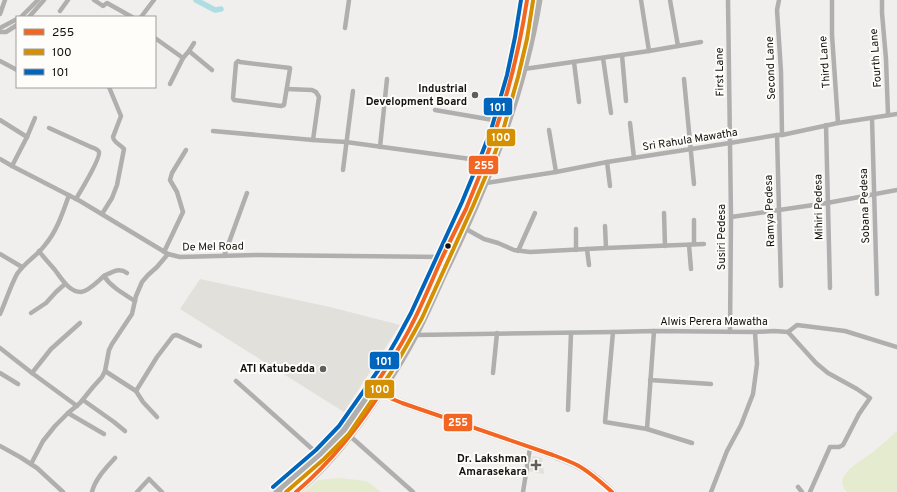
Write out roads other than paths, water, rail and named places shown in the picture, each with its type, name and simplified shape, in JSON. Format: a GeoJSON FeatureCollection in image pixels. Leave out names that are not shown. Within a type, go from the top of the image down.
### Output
{"type":"FeatureCollection","features":[{"type":"Feature","properties":{"kind":"highway"},"geometry":{"type":"LineString","coordinates":[[277,492],[320,456],[344,430],[373,389],[408,332],[468,204],[485,161],[499,121],[514,69],[524,22],[526,0]]}},
{"type":"Feature","properties":{"kind":"highway"},"geometry":{"type":"LineString","coordinates":[[296,492],[308,482],[341,448],[381,393],[416,335],[466,229],[498,151],[513,109],[532,40],[539,0]]}},
{"type":"Feature","properties":{"kind":"main road"},"geometry":{"type":"LineString","coordinates":[[373,389],[423,411],[553,455],[585,469],[612,492]]}},
{"type":"Feature","properties":{"kind":"street"},"geometry":{"type":"LineString","coordinates":[[0,14],[5,0]]}},
{"type":"Feature","properties":{"kind":"street"},"geometry":{"type":"LineString","coordinates":[[22,16],[38,0]]}},
{"type":"Feature","properties":{"kind":"street"},"geometry":{"type":"LineString","coordinates":[[30,16],[44,0]]}},
{"type":"Feature","properties":{"kind":"street"},"geometry":{"type":"LineString","coordinates":[[60,11],[68,0]]}},
{"type":"Feature","properties":{"kind":"street"},"geometry":{"type":"LineString","coordinates":[[94,0],[104,6],[107,3],[130,16]]}},
{"type":"Feature","properties":{"kind":"street"},"geometry":{"type":"LineString","coordinates":[[345,28],[348,0]]}},
{"type":"Feature","properties":{"kind":"street"},"geometry":{"type":"LineString","coordinates":[[641,0],[649,51]]}},
{"type":"Feature","properties":{"kind":"street"},"geometry":{"type":"LineString","coordinates":[[670,0],[678,46]]}},
{"type":"Feature","properties":{"kind":"street","name":"First Lane"},"geometry":{"type":"LineString","coordinates":[[728,0],[730,143]]}},
{"type":"Feature","properties":{"kind":"street","name":"Second Lane"},"geometry":{"type":"LineString","coordinates":[[779,0],[777,10],[781,72],[779,135]]}},
{"type":"Feature","properties":{"kind":"street","name":"Third Lane"},"geometry":{"type":"LineString","coordinates":[[832,0],[832,35],[838,123]]}},
{"type":"Feature","properties":{"kind":"street","name":"Fourth Lane"},"geometry":{"type":"LineString","coordinates":[[882,0],[888,115]]}},
{"type":"Feature","properties":{"kind":"street"},"geometry":{"type":"LineString","coordinates":[[142,16],[151,1]]}},
{"type":"Feature","properties":{"kind":"street"},"geometry":{"type":"LineString","coordinates":[[0,28],[16,20]]}},
{"type":"Feature","properties":{"kind":"street"},"geometry":{"type":"LineString","coordinates":[[0,32],[6,32],[16,26]]}},
{"type":"Feature","properties":{"kind":"street"},"geometry":{"type":"LineString","coordinates":[[156,39],[183,58]]}},
{"type":"Feature","properties":{"kind":"street"},"geometry":{"type":"LineString","coordinates":[[514,69],[524,69],[602,58],[701,42]]}},
{"type":"Feature","properties":{"kind":"street"},"geometry":{"type":"LineString","coordinates":[[170,84],[183,58],[189,52],[194,43]]}},
{"type":"Feature","properties":{"kind":"street"},"geometry":{"type":"LineString","coordinates":[[189,52],[212,70]]}},
{"type":"Feature","properties":{"kind":"street"},"geometry":{"type":"LineString","coordinates":[[622,55],[626,101]]}},
{"type":"Feature","properties":{"kind":"street"},"geometry":{"type":"LineString","coordinates":[[602,58],[611,113]]}},
{"type":"Feature","properties":{"kind":"street"},"geometry":{"type":"LineString","coordinates":[[0,61],[16,69]]}},
{"type":"Feature","properties":{"kind":"street"},"geometry":{"type":"LineString","coordinates":[[238,61],[290,68],[287,89],[284,105],[281,106],[234,100],[236,63],[238,61]]}},
{"type":"Feature","properties":{"kind":"street"},"geometry":{"type":"LineString","coordinates":[[574,62],[579,102]]}},
{"type":"Feature","properties":{"kind":"street"},"geometry":{"type":"LineString","coordinates":[[380,147],[387,79]]}},
{"type":"Feature","properties":{"kind":"street"},"geometry":{"type":"LineString","coordinates":[[684,79],[694,184]]}},
{"type":"Feature","properties":{"kind":"street"},"geometry":{"type":"LineString","coordinates":[[102,214],[112,198],[117,185],[124,149],[113,139],[121,116],[109,88]]}},
{"type":"Feature","properties":{"kind":"street"},"geometry":{"type":"LineString","coordinates":[[287,89],[312,90],[316,92],[319,97],[313,140]]}},
{"type":"Feature","properties":{"kind":"street"},"geometry":{"type":"LineString","coordinates":[[343,170],[353,91]]}},
{"type":"Feature","properties":{"kind":"street"},"geometry":{"type":"LineString","coordinates":[[436,110],[499,121]]}},
{"type":"Feature","properties":{"kind":"street","name":"Sri Rahula Mawatha"},"geometry":{"type":"LineString","coordinates":[[486,182],[556,172],[607,162],[779,135],[826,125],[897,114]]}},
{"type":"Feature","properties":{"kind":"street"},"geometry":{"type":"LineString","coordinates":[[12,166],[35,118]]}},
{"type":"Feature","properties":{"kind":"street","name":"Sobana Pedesa"},"geometry":{"type":"LineString","coordinates":[[872,118],[877,294]]}},
{"type":"Feature","properties":{"kind":"street"},"geometry":{"type":"LineString","coordinates":[[0,120],[26,137]]}},
{"type":"Feature","properties":{"kind":"street"},"geometry":{"type":"LineString","coordinates":[[630,123],[634,158]]}},
{"type":"Feature","properties":{"kind":"street","name":"Mihiri Pedesa"},"geometry":{"type":"LineString","coordinates":[[826,125],[830,288]]}},
{"type":"Feature","properties":{"kind":"street"},"geometry":{"type":"LineString","coordinates":[[49,128],[99,152],[95,165],[76,199]]}},
{"type":"Feature","properties":{"kind":"street"},"geometry":{"type":"LineString","coordinates":[[549,130],[556,172]]}},
{"type":"Feature","properties":{"kind":"street"},"geometry":{"type":"LineString","coordinates":[[213,131],[346,142],[485,161]]}},
{"type":"Feature","properties":{"kind":"street","name":"Ramya Pedesa"},"geometry":{"type":"LineString","coordinates":[[779,135],[778,210],[781,286]]}},
{"type":"Feature","properties":{"kind":"street","name":"Susiri Pedesa"},"geometry":{"type":"LineString","coordinates":[[730,143],[730,332]]}},
{"type":"Feature","properties":{"kind":"street"},"geometry":{"type":"LineString","coordinates":[[31,464],[43,442],[55,426],[83,400],[102,377],[105,371],[109,350],[132,314],[142,282],[148,274],[157,267],[166,253],[183,212],[177,192],[170,180],[172,173],[186,150]]}},
{"type":"Feature","properties":{"kind":"street","name":"De Mel Road"},"geometry":{"type":"LineString","coordinates":[[0,158],[12,166],[76,199],[166,253],[180,257],[257,255],[443,257]]}},
{"type":"Feature","properties":{"kind":"street"},"geometry":{"type":"LineString","coordinates":[[607,162],[610,186]]}},
{"type":"Feature","properties":{"kind":"street"},"geometry":{"type":"LineString","coordinates":[[731,218],[897,190]]}},
{"type":"Feature","properties":{"kind":"street"},"geometry":{"type":"LineString","coordinates":[[224,256],[247,193]]}},
{"type":"Feature","properties":{"kind":"street"},"geometry":{"type":"LineString","coordinates":[[0,314],[8,292],[22,267],[44,247],[51,238],[62,215],[69,195]]}},
{"type":"Feature","properties":{"kind":"street"},"geometry":{"type":"LineString","coordinates":[[664,212],[665,246]]}},
{"type":"Feature","properties":{"kind":"street"},"geometry":{"type":"LineString","coordinates":[[518,251],[535,213]]}},
{"type":"Feature","properties":{"kind":"street"},"geometry":{"type":"LineString","coordinates":[[691,269],[691,245],[694,220]]}},
{"type":"Feature","properties":{"kind":"street"},"geometry":{"type":"LineString","coordinates":[[605,226],[606,248]]}},
{"type":"Feature","properties":{"kind":"street"},"geometry":{"type":"LineString","coordinates":[[466,229],[484,239],[518,251],[530,252],[704,244]]}},
{"type":"Feature","properties":{"kind":"street"},"geometry":{"type":"LineString","coordinates":[[576,229],[576,250]]}},
{"type":"Feature","properties":{"kind":"street"},"geometry":{"type":"LineString","coordinates":[[587,249],[589,265]]}},
{"type":"Feature","properties":{"kind":"street"},"geometry":{"type":"LineString","coordinates":[[39,251],[66,284],[79,292],[90,288],[104,276],[115,270],[123,270],[127,273]]}},
{"type":"Feature","properties":{"kind":"street"},"geometry":{"type":"LineString","coordinates":[[0,254],[22,267]]}},
{"type":"Feature","properties":{"kind":"street"},"geometry":{"type":"LineString","coordinates":[[443,257],[451,262]]}},
{"type":"Feature","properties":{"kind":"street"},"geometry":{"type":"LineString","coordinates":[[104,276],[113,286],[135,301]]}},
{"type":"Feature","properties":{"kind":"street"},"geometry":{"type":"LineString","coordinates":[[31,313],[46,303],[66,284]]}},
{"type":"Feature","properties":{"kind":"street"},"geometry":{"type":"LineString","coordinates":[[32,373],[51,349],[80,323]]}},
{"type":"Feature","properties":{"kind":"street"},"geometry":{"type":"LineString","coordinates":[[810,492],[830,447],[839,447],[843,445],[859,414],[870,398],[828,373],[816,363],[788,332],[797,325],[845,331],[897,347]]}},
{"type":"Feature","properties":{"kind":"street"},"geometry":{"type":"LineString","coordinates":[[647,429],[654,331]]}},
{"type":"Feature","properties":{"kind":"street","name":"Alwis Perera Mawatha"},"geometry":{"type":"LineString","coordinates":[[416,335],[654,331],[788,332]]}},
{"type":"Feature","properties":{"kind":"street"},"geometry":{"type":"LineString","coordinates":[[613,332],[605,422],[647,429],[692,443]]}},
{"type":"Feature","properties":{"kind":"street"},"geometry":{"type":"LineString","coordinates":[[711,492],[727,451],[753,394],[757,364],[755,332]]}},
{"type":"Feature","properties":{"kind":"street"},"geometry":{"type":"LineString","coordinates":[[493,373],[497,333]]}},
{"type":"Feature","properties":{"kind":"street"},"geometry":{"type":"LineString","coordinates":[[568,410],[572,333]]}},
{"type":"Feature","properties":{"kind":"street"},"geometry":{"type":"LineString","coordinates":[[136,391],[173,336],[180,336],[200,346]]}},
{"type":"Feature","properties":{"kind":"street"},"geometry":{"type":"LineString","coordinates":[[0,348],[77,406]]}},
{"type":"Feature","properties":{"kind":"street"},"geometry":{"type":"LineString","coordinates":[[105,371],[136,391],[143,402],[157,417]]}},
{"type":"Feature","properties":{"kind":"street"},"geometry":{"type":"LineString","coordinates":[[0,373],[18,384]]}},
{"type":"Feature","properties":{"kind":"street"},"geometry":{"type":"LineString","coordinates":[[650,380],[711,384]]}},
{"type":"Feature","properties":{"kind":"street"},"geometry":{"type":"LineString","coordinates":[[236,381],[320,456]]}},
{"type":"Feature","properties":{"kind":"street"},"geometry":{"type":"LineString","coordinates":[[83,400],[125,431]]}},
{"type":"Feature","properties":{"kind":"street"},"geometry":{"type":"LineString","coordinates":[[68,413],[104,434]]}},
{"type":"Feature","properties":{"kind":"street"},"geometry":{"type":"LineString","coordinates":[[350,436],[413,492]]}},
{"type":"Feature","properties":{"kind":"street"},"geometry":{"type":"LineString","coordinates":[[0,446],[37,468],[63,492]]}},
{"type":"Feature","properties":{"kind":"street"},"geometry":{"type":"LineString","coordinates":[[523,492],[530,448]]}},
{"type":"Feature","properties":{"kind":"street"},"geometry":{"type":"LineString","coordinates":[[92,492],[94,485],[101,474],[115,458]]}},
{"type":"Feature","properties":{"kind":"street"},"geometry":{"type":"LineString","coordinates":[[137,492],[149,479],[162,492]]}},
{"type":"Feature","properties":{"kind":"street"},"geometry":{"type":"LineString","coordinates":[[798,487],[802,492]]}},
{"type":"Feature","properties":{"kind":"waterway"},"geometry":{"type":"LineString","coordinates":[[196,0],[215,10],[221,9]]}},
{"type":"Feature","properties":{"kind":"place","name":"Industrial Development Board"},"geometry":{"type":"Point","coordinates":[475,95]}},
{"type":"Feature","properties":{"kind":"place","name":"ATI Katubedda"},"geometry":{"type":"Point","coordinates":[323,369]}},
{"type":"Feature","properties":{"kind":"place","name":"Dr. Lakshman Amarasekara"},"geometry":{"type":"Point","coordinates":[536,465]}}]}
